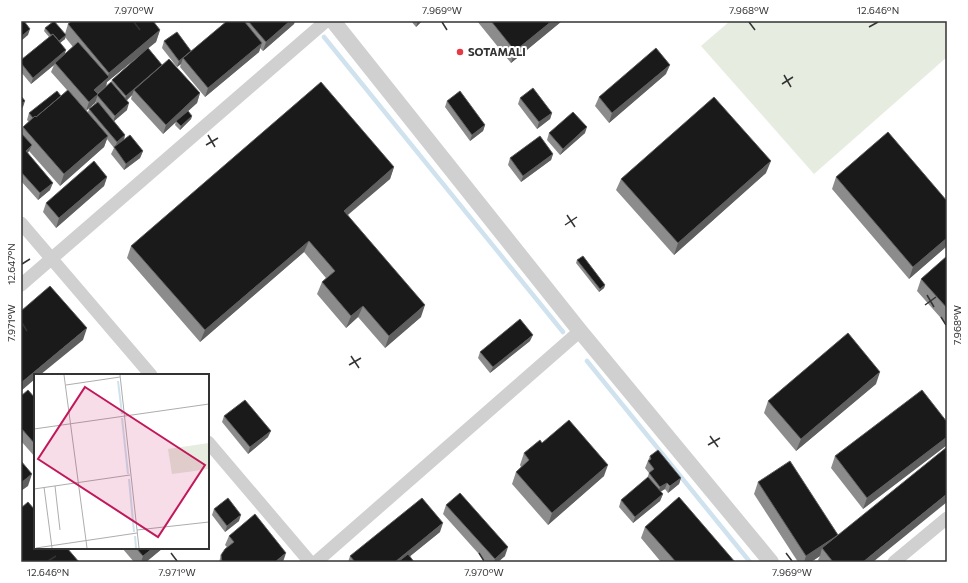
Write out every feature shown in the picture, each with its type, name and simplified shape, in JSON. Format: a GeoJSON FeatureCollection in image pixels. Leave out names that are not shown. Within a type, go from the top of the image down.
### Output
{"type":"FeatureCollection","features":[{"type":"Feature","properties":{"kind":"street"},"geometry":{"type":"LineString","coordinates":[[21,285],[326,21]]}},
{"type":"Feature","properties":{"kind":"street"},"geometry":{"type":"LineString","coordinates":[[333,21],[580,331],[771,562]]}},
{"type":"Feature","properties":{"kind":"street"},"geometry":{"type":"LineString","coordinates":[[21,222],[150,374]]}},
{"type":"Feature","properties":{"kind":"street"},"geometry":{"type":"LineString","coordinates":[[316,562],[580,331]]}},
{"type":"Feature","properties":{"kind":"street"},"geometry":{"type":"LineString","coordinates":[[209,443],[310,562]]}},
{"type":"Feature","properties":{"kind":"street"},"geometry":{"type":"LineString","coordinates":[[894,562],[947,518]]}},
{"type":"Feature","properties":{"kind":"shaded area"},"geometry":{"type":"Polygon","coordinates":[[[730,21],[947,21],[947,57],[814,174],[701,46],[730,21]]]}},
{"type":"Feature","properties":{"kind":"building"},"geometry":{"type":"Polygon","coordinates":[[[21,21],[24,21],[30,29],[21,37],[21,21]]]}},
{"type":"Feature","properties":{"kind":"building"},"geometry":{"type":"Polygon","coordinates":[[[54,21],[66,35],[59,41],[45,28],[54,21]]]}},
{"type":"Feature","properties":{"kind":"building"},"geometry":{"type":"Polygon","coordinates":[[[72,21],[153,21],[160,30],[109,73],[68,24],[72,21]]]}},
{"type":"Feature","properties":{"kind":"building"},"geometry":{"type":"Polygon","coordinates":[[[227,21],[244,21],[262,43],[208,88],[183,58],[227,21]]]}},
{"type":"Feature","properties":{"kind":"building"},"geometry":{"type":"Polygon","coordinates":[[[248,21],[290,21],[266,42],[248,21]]]}},
{"type":"Feature","properties":{"kind":"building"},"geometry":{"type":"Polygon","coordinates":[[[491,21],[552,21],[515,51],[491,21]]]}},
{"type":"Feature","properties":{"kind":"building"},"geometry":{"type":"Polygon","coordinates":[[[177,32],[191,51],[179,61],[164,41],[177,32]]]}},
{"type":"Feature","properties":{"kind":"building"},"geometry":{"type":"Polygon","coordinates":[[[53,34],[66,50],[33,78],[21,63],[21,60],[53,34]]]}},
{"type":"Feature","properties":{"kind":"building"},"geometry":{"type":"Polygon","coordinates":[[[78,42],[109,77],[94,90],[98,94],[89,102],[55,63],[78,42]]]}},
{"type":"Feature","properties":{"kind":"building"},"geometry":{"type":"Polygon","coordinates":[[[148,48],[162,65],[126,96],[112,80],[148,48]]]}},
{"type":"Feature","properties":{"kind":"building"},"geometry":{"type":"Polygon","coordinates":[[[656,48],[670,65],[612,113],[599,97],[656,48]]]}},
{"type":"Feature","properties":{"kind":"building"},"geometry":{"type":"Polygon","coordinates":[[[169,59],[200,93],[166,125],[134,90],[169,59]]]}},
{"type":"Feature","properties":{"kind":"building"},"geometry":{"type":"Polygon","coordinates":[[[111,82],[129,103],[115,116],[97,95],[111,82]]]}},
{"type":"Feature","properties":{"kind":"building"},"geometry":{"type":"Polygon","coordinates":[[[321,82],[394,167],[344,211],[425,305],[389,336],[363,306],[351,316],[322,282],[335,271],[309,241],[205,330],[131,246],[321,82]]]}},
{"type":"Feature","properties":{"kind":"building"},"geometry":{"type":"Polygon","coordinates":[[[533,88],[552,113],[539,122],[520,98],[533,88]]]}},
{"type":"Feature","properties":{"kind":"building"},"geometry":{"type":"Polygon","coordinates":[[[68,90],[108,136],[64,174],[23,127],[68,90]]]}},
{"type":"Feature","properties":{"kind":"building"},"geometry":{"type":"Polygon","coordinates":[[[57,91],[61,96],[33,118],[29,113],[57,91]]]}},
{"type":"Feature","properties":{"kind":"building"},"geometry":{"type":"Polygon","coordinates":[[[460,91],[485,125],[472,135],[447,101],[460,91]]]}},
{"type":"Feature","properties":{"kind":"building"},"geometry":{"type":"Polygon","coordinates":[[[21,96],[25,101],[21,104],[21,96]]]}},
{"type":"Feature","properties":{"kind":"building"},"geometry":{"type":"Polygon","coordinates":[[[714,97],[771,161],[678,243],[621,179],[714,97]]]}},
{"type":"Feature","properties":{"kind":"building"},"geometry":{"type":"Polygon","coordinates":[[[98,102],[125,135],[117,142],[89,109],[98,102]]]}},
{"type":"Feature","properties":{"kind":"building"},"geometry":{"type":"Polygon","coordinates":[[[188,111],[192,116],[181,126],[176,121],[188,111]]]}},
{"type":"Feature","properties":{"kind":"building"},"geometry":{"type":"Polygon","coordinates":[[[573,112],[587,127],[563,149],[549,133],[573,112]]]}},
{"type":"Feature","properties":{"kind":"building"},"geometry":{"type":"Polygon","coordinates":[[[888,132],[947,201],[947,238],[913,267],[836,177],[888,132]]]}},
{"type":"Feature","properties":{"kind":"building"},"geometry":{"type":"Polygon","coordinates":[[[21,133],[32,145],[26,151],[53,183],[40,193],[21,172],[21,133]]]}},
{"type":"Feature","properties":{"kind":"building"},"geometry":{"type":"Polygon","coordinates":[[[130,135],[143,151],[126,164],[114,147],[130,135]]]}},
{"type":"Feature","properties":{"kind":"building"},"geometry":{"type":"Polygon","coordinates":[[[540,136],[553,154],[523,176],[510,158],[540,136]]]}},
{"type":"Feature","properties":{"kind":"building"},"geometry":{"type":"Polygon","coordinates":[[[94,161],[107,177],[59,218],[46,203],[94,161]]]}},
{"type":"Feature","properties":{"kind":"building"},"geometry":{"type":"Polygon","coordinates":[[[583,256],[605,285],[600,289],[577,260],[583,256]]]}},
{"type":"Feature","properties":{"kind":"building"},"geometry":{"type":"Polygon","coordinates":[[[947,256],[947,308],[921,279],[947,256]]]}},
{"type":"Feature","properties":{"kind":"building"},"geometry":{"type":"Polygon","coordinates":[[[50,286],[87,328],[21,383],[21,311],[50,286]]]}},
{"type":"Feature","properties":{"kind":"building"},"geometry":{"type":"Polygon","coordinates":[[[520,319],[533,335],[493,367],[480,352],[520,319]]]}},
{"type":"Feature","properties":{"kind":"building"},"geometry":{"type":"Polygon","coordinates":[[[848,333],[880,372],[801,439],[768,401],[848,333]]]}},
{"type":"Feature","properties":{"kind":"building"},"geometry":{"type":"Polygon","coordinates":[[[28,390],[34,397],[34,443],[21,428],[21,396],[28,390]]]}},
{"type":"Feature","properties":{"kind":"building"},"geometry":{"type":"Polygon","coordinates":[[[922,390],[947,422],[947,437],[867,498],[835,456],[922,390]]]}},
{"type":"Feature","properties":{"kind":"building"},"geometry":{"type":"Polygon","coordinates":[[[245,400],[271,431],[250,447],[224,416],[245,400]]]}},
{"type":"Feature","properties":{"kind":"building"},"geometry":{"type":"Polygon","coordinates":[[[569,420],[608,465],[552,513],[516,472],[529,460],[524,453],[540,440],[542,443],[569,420]]]}},
{"type":"Feature","properties":{"kind":"building"},"geometry":{"type":"Polygon","coordinates":[[[947,447],[947,494],[863,562],[833,562],[822,548],[947,447]]]}},
{"type":"Feature","properties":{"kind":"building"},"geometry":{"type":"Polygon","coordinates":[[[658,450],[681,478],[670,486],[667,483],[660,487],[649,473],[654,469],[648,461],[651,459],[650,456],[658,450]]]}},
{"type":"Feature","properties":{"kind":"building"},"geometry":{"type":"Polygon","coordinates":[[[21,461],[32,474],[21,483],[21,461]]]}},
{"type":"Feature","properties":{"kind":"building"},"geometry":{"type":"Polygon","coordinates":[[[790,461],[838,535],[806,556],[758,482],[790,461]]]}},
{"type":"Feature","properties":{"kind":"building"},"geometry":{"type":"Polygon","coordinates":[[[648,477],[663,494],[635,517],[621,500],[648,477]]]}},
{"type":"Feature","properties":{"kind":"building"},"geometry":{"type":"Polygon","coordinates":[[[460,493],[508,547],[495,559],[446,505],[460,493]]]}},
{"type":"Feature","properties":{"kind":"building"},"geometry":{"type":"Polygon","coordinates":[[[679,497],[735,562],[676,562],[645,527],[679,497]]]}},
{"type":"Feature","properties":{"kind":"building"},"geometry":{"type":"Polygon","coordinates":[[[228,498],[241,515],[227,526],[214,509],[228,498]]]}},
{"type":"Feature","properties":{"kind":"building"},"geometry":{"type":"Polygon","coordinates":[[[422,498],[443,523],[395,562],[355,562],[350,556],[422,498]]]}},
{"type":"Feature","properties":{"kind":"building"},"geometry":{"type":"Polygon","coordinates":[[[28,502],[34,509],[34,549],[68,549],[79,562],[21,562],[21,508],[28,502]]]}},
{"type":"Feature","properties":{"kind":"building"},"geometry":{"type":"Polygon","coordinates":[[[255,514],[286,553],[275,562],[222,562],[221,555],[225,549],[234,542],[229,536],[255,514]]]}},
{"type":"Feature","properties":{"kind":"building"},"geometry":{"type":"Polygon","coordinates":[[[137,549],[152,549],[143,556],[137,549]]]}},
{"type":"Feature","properties":{"kind":"building"},"geometry":{"type":"Polygon","coordinates":[[[408,554],[414,562],[398,562],[408,554]]]}},
{"type":"Feature","properties":{"kind":"waterway"},"geometry":{"type":"LineString","coordinates":[[324,37],[563,332]]}},
{"type":"Feature","properties":{"kind":"waterway"},"geometry":{"type":"LineString","coordinates":[[587,361],[750,562]]}},
{"type":"Feature","properties":{"kind":"place","name":"SOTAMALI"},"geometry":{"type":"Point","coordinates":[460,52]}}]}
